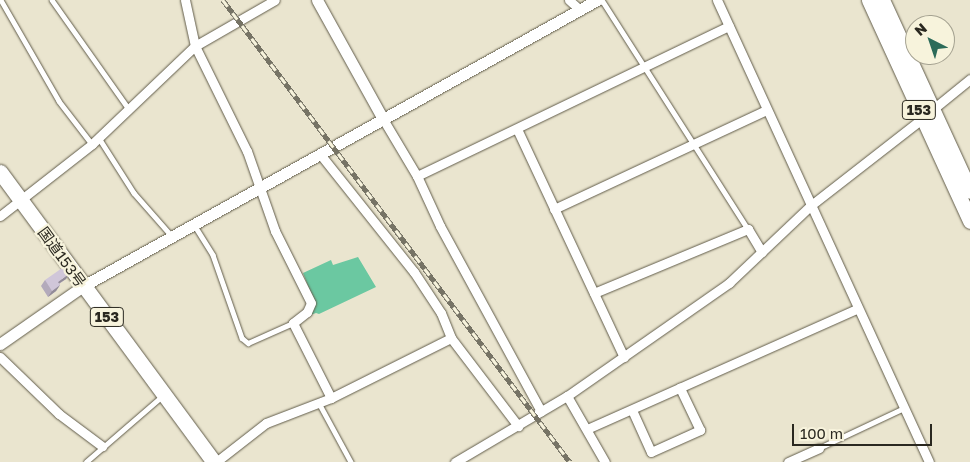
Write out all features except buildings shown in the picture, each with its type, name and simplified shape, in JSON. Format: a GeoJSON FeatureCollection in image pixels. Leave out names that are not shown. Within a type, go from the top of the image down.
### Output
{"type":"FeatureCollection","features":[{"type":"Feature","properties":{"kind":"highway","name":"153"},"geometry":{"type":"LineString","coordinates":[[869,0],[970,191]]}},
{"type":"Feature","properties":{"kind":"highway","name":"153"},"geometry":{"type":"LineString","coordinates":[[882,0],[970,221]]}},
{"type":"Feature","properties":{"kind":"highway","name":"国道153号"},"geometry":{"type":"LineString","coordinates":[[0,172],[215,462]]}},
{"type":"Feature","properties":{"kind":"street"},"geometry":{"type":"LineString","coordinates":[[185,0],[195,46],[247,151],[274,231],[312,303],[307,312],[293,323],[331,398]]}},
{"type":"Feature","properties":{"kind":"street"},"geometry":{"type":"LineString","coordinates":[[0,216],[21,202],[96,141],[195,46],[275,0]]}},
{"type":"Feature","properties":{"kind":"street"},"geometry":{"type":"LineString","coordinates":[[317,0],[417,176],[440,226],[542,411]]}},
{"type":"Feature","properties":{"kind":"street"},"geometry":{"type":"LineString","coordinates":[[569,0],[578,8]]}},
{"type":"Feature","properties":{"kind":"street"},"geometry":{"type":"LineString","coordinates":[[0,344],[84,286],[578,8],[598,0]]}},
{"type":"Feature","properties":{"kind":"street"},"geometry":{"type":"LineString","coordinates":[[717,0],[857,309],[929,462]]}},
{"type":"Feature","properties":{"kind":"street"},"geometry":{"type":"LineString","coordinates":[[417,176],[729,26]]}},
{"type":"Feature","properties":{"kind":"street"},"geometry":{"type":"LineString","coordinates":[[455,462],[567,396],[729,284],[810,206],[970,80]]}},
{"type":"Feature","properties":{"kind":"street"},"geometry":{"type":"LineString","coordinates":[[554,209],[766,110]]}},
{"type":"Feature","properties":{"kind":"street"},"geometry":{"type":"LineString","coordinates":[[517,129],[624,357]]}},
{"type":"Feature","properties":{"kind":"street"},"geometry":{"type":"LineString","coordinates":[[320,154],[414,272],[441,313],[451,338],[518,426]]}},
{"type":"Feature","properties":{"kind":"street"},"geometry":{"type":"LineString","coordinates":[[594,293],[748,229],[762,252]]}},
{"type":"Feature","properties":{"kind":"street"},"geometry":{"type":"LineString","coordinates":[[587,429],[857,309]]}},
{"type":"Feature","properties":{"kind":"street"},"geometry":{"type":"LineString","coordinates":[[215,462],[266,423],[331,398],[451,338]]}},
{"type":"Feature","properties":{"kind":"street"},"geometry":{"type":"LineString","coordinates":[[0,357],[59,414],[102,446]]}},
{"type":"Feature","properties":{"kind":"street"},"geometry":{"type":"LineString","coordinates":[[632,410],[651,452],[700,430],[680,388]]}},
{"type":"Feature","properties":{"kind":"street"},"geometry":{"type":"LineString","coordinates":[[567,396],[605,462]]}},
{"type":"Feature","properties":{"kind":"street"},"geometry":{"type":"LineString","coordinates":[[788,462],[819,448]]}},
{"type":"Feature","properties":{"kind":"lane"},"geometry":{"type":"LineString","coordinates":[[1,0],[60,101],[96,141],[134,193],[172,237]]}},
{"type":"Feature","properties":{"kind":"lane"},"geometry":{"type":"LineString","coordinates":[[52,0],[130,109]]}},
{"type":"Feature","properties":{"kind":"lane"},"geometry":{"type":"LineString","coordinates":[[602,0],[645,66],[692,145],[748,229]]}},
{"type":"Feature","properties":{"kind":"lane"},"geometry":{"type":"LineString","coordinates":[[195,225],[212,255],[242,338],[248,343],[293,323]]}},
{"type":"Feature","properties":{"kind":"lane"},"geometry":{"type":"LineString","coordinates":[[86,462],[102,446],[164,394]]}},
{"type":"Feature","properties":{"kind":"lane"},"geometry":{"type":"LineString","coordinates":[[319,402],[351,462]]}},
{"type":"Feature","properties":{"kind":"lane"},"geometry":{"type":"LineString","coordinates":[[819,448],[904,408]]}},
{"type":"Feature","properties":{"kind":"green space"},"geometry":{"type":"Polygon","coordinates":[[[358,257],[376,287],[319,314],[316,313],[302,318],[315,304],[303,273],[331,260],[333,265],[358,257]]]}},
{"type":"Feature","properties":{"kind":"railway"},"geometry":{"type":"LineString","coordinates":[[223,0],[570,462]]}}]}
